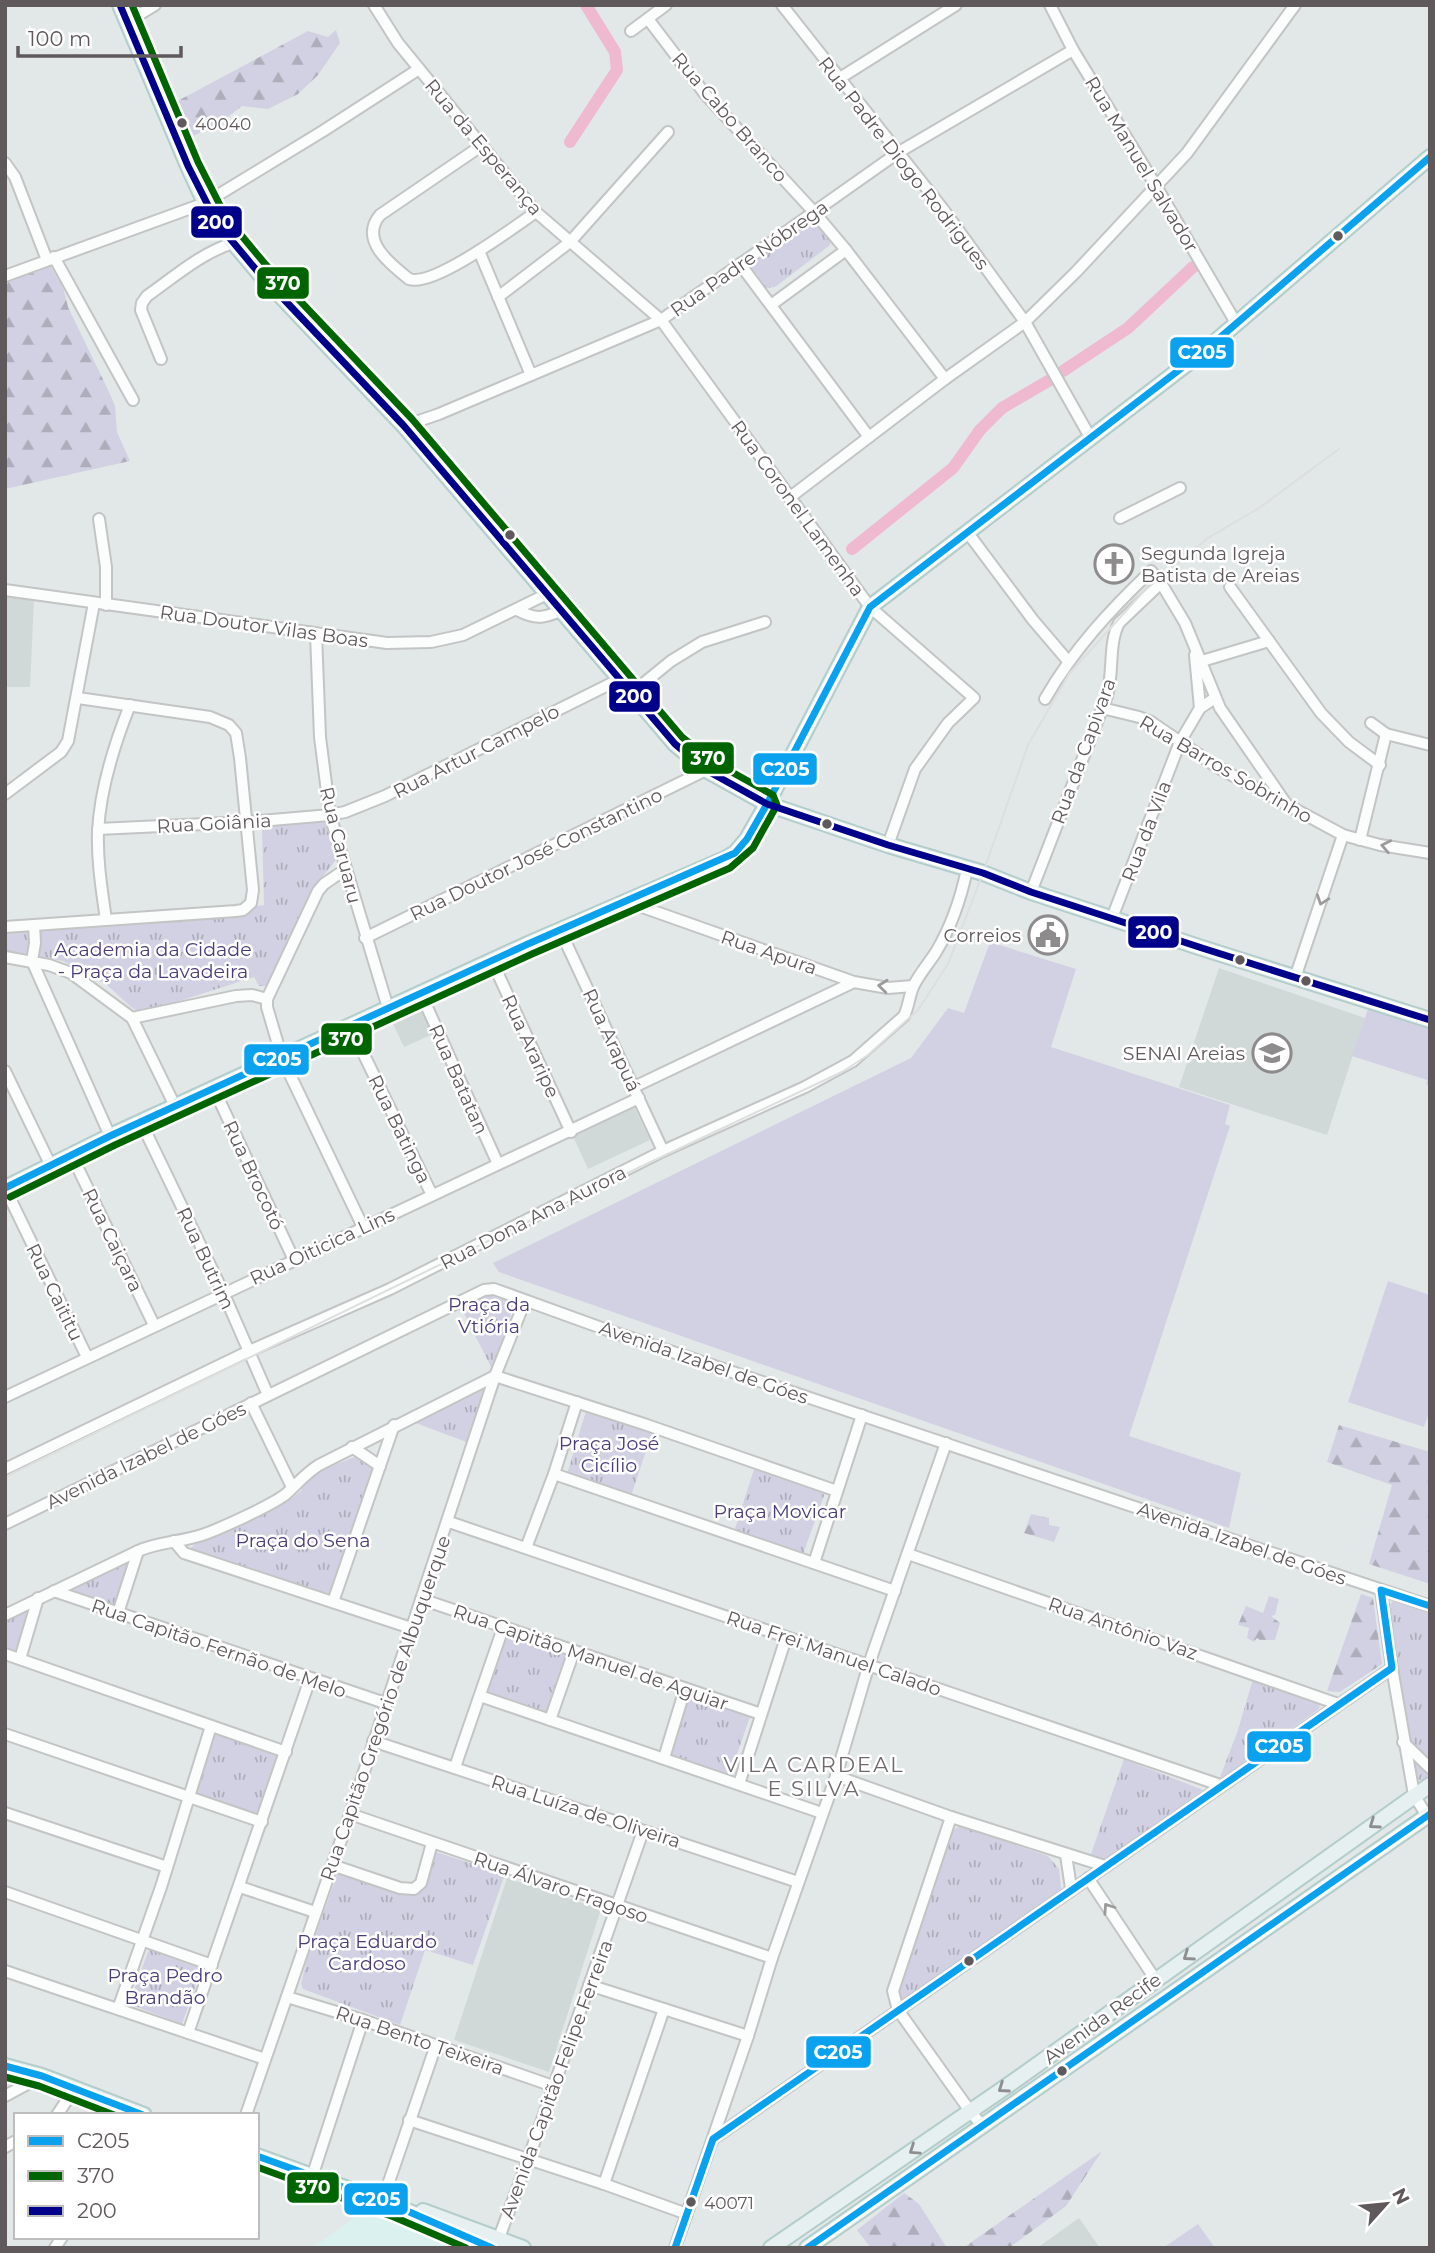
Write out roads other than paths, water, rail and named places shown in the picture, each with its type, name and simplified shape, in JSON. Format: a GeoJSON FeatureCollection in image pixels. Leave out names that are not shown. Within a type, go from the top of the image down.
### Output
{"type":"FeatureCollection","features":[{"type":"Feature","properties":{"kind":"main road"},"geometry":{"type":"LineString","coordinates":[[120,5],[205,202],[233,243],[344,365],[404,426],[675,744],[706,770],[767,804],[1430,1020]]}},
{"type":"Feature","properties":{"kind":"main road"},"geometry":{"type":"LineString","coordinates":[[5,1188],[175,1106],[735,853],[747,839],[767,804],[870,607],[1189,362],[1430,157]]}},
{"type":"Feature","properties":{"kind":"main road","name":"Avenida Recife"},"geometry":{"type":"LineString","coordinates":[[771,2248],[970,2111],[1430,1785]]}},
{"type":"Feature","properties":{"kind":"main road","name":"Avenida Recife"},"geometry":{"type":"LineString","coordinates":[[807,2248],[1428,1815]]}},
{"type":"Feature","properties":{"kind":"main road"},"geometry":{"type":"LineString","coordinates":[[5,2066],[42,2076],[139,2113]]}},
{"type":"Feature","properties":{"kind":"main road"},"geometry":{"type":"LineString","coordinates":[[259,2157],[382,2202],[422,2210],[495,2245],[523,2248]]}},
{"type":"Feature","properties":{"kind":"street"},"geometry":{"type":"LineString","coordinates":[[127,22],[155,5]]}},
{"type":"Feature","properties":{"kind":"street","name":"Rua da Esperança"},"geometry":{"type":"LineString","coordinates":[[374,5],[398,43],[536,212],[640,302]]}},
{"type":"Feature","properties":{"kind":"street"},"geometry":{"type":"LineString","coordinates":[[631,31],[666,5]]}},
{"type":"Feature","properties":{"kind":"street","name":"Rua Padre Diogo Rodrigues"},"geometry":{"type":"LineString","coordinates":[[782,5],[899,152],[1025,322],[1090,438]]}},
{"type":"Feature","properties":{"kind":"street"},"geometry":{"type":"LineString","coordinates":[[840,78],[956,5]]}},
{"type":"Feature","properties":{"kind":"street","name":"Rua Manuel Salvador"},"geometry":{"type":"LineString","coordinates":[[1050,5],[1073,50],[1236,323]]}},
{"type":"Feature","properties":{"kind":"street"},"geometry":{"type":"LineString","coordinates":[[789,498],[945,379],[1025,322],[1076,272],[1187,153],[1295,5]]}},
{"type":"Feature","properties":{"kind":"street","name":"Rua Cabo Branco"},"geometry":{"type":"LineString","coordinates":[[648,19],[705,94],[846,250],[945,379]]}},
{"type":"Feature","properties":{"kind":"street","name":"Rua Padre Nóbrega"},"geometry":{"type":"LineString","coordinates":[[404,426],[661,320],[899,152],[1073,50]]}},
{"type":"Feature","properties":{"kind":"street"},"geometry":{"type":"LineString","coordinates":[[5,275],[205,202],[419,69]]}},
{"type":"Feature","properties":{"kind":"street"},"geometry":{"type":"LineString","coordinates":[[498,297],[570,242],[668,131]]}},
{"type":"Feature","properties":{"kind":"street"},"geometry":{"type":"LineString","coordinates":[[481,146],[380,215],[372,228],[372,235],[381,254],[414,281],[429,278],[479,251],[536,212]]}},
{"type":"Feature","properties":{"kind":"street"},"geometry":{"type":"LineString","coordinates":[[5,163],[15,177],[51,259],[133,400]]}},
{"type":"Feature","properties":{"kind":"street"},"geometry":{"type":"LineString","coordinates":[[162,359],[141,310],[142,303],[147,296],[194,263],[233,243]]}},
{"type":"Feature","properties":{"kind":"street"},"geometry":{"type":"LineString","coordinates":[[771,305],[846,250]]}},
{"type":"Feature","properties":{"kind":"street"},"geometry":{"type":"LineString","coordinates":[[479,251],[531,375]]}},
{"type":"Feature","properties":{"kind":"street"},"geometry":{"type":"LineString","coordinates":[[740,264],[869,437]]}},
{"type":"Feature","properties":{"kind":"street","name":"Rua Coronel Lamenha"},"geometry":{"type":"LineString","coordinates":[[640,302],[661,320],[870,607],[974,698],[948,723],[915,769],[888,845]]}},
{"type":"Feature","properties":{"kind":"street"},"geometry":{"type":"LineString","coordinates":[[1120,517],[1180,488]]}},
{"type":"Feature","properties":{"kind":"street"},"geometry":{"type":"LineString","coordinates":[[5,794],[61,752],[68,741],[106,567],[99,519]]}},
{"type":"Feature","properties":{"kind":"street"},"geometry":{"type":"LineString","coordinates":[[968,533],[1033,620],[1068,661]]}},
{"type":"Feature","properties":{"kind":"street"},"geometry":{"type":"LineString","coordinates":[[1045,699],[1068,661],[1120,601],[1151,572],[1161,583],[1185,623],[1215,698],[1287,805]]}},
{"type":"Feature","properties":{"kind":"street","name":"Rua da Capivara"},"geometry":{"type":"LineString","coordinates":[[1031,892],[1110,685],[1115,631],[1128,614],[1161,583]]}},
{"type":"Feature","properties":{"kind":"street"},"geometry":{"type":"LineString","coordinates":[[1230,587],[1329,721],[1349,742],[1380,765]]}},
{"type":"Feature","properties":{"kind":"street","name":"Rua Doutor Vilas Boas"},"geometry":{"type":"LineString","coordinates":[[5,590],[387,643],[431,642],[463,635],[547,594]]}},
{"type":"Feature","properties":{"kind":"street"},"geometry":{"type":"LineString","coordinates":[[517,610],[536,618],[544,618],[560,611]]}},
{"type":"Feature","properties":{"kind":"street"},"geometry":{"type":"LineString","coordinates":[[633,692],[671,661],[702,642],[765,622]]}},
{"type":"Feature","properties":{"kind":"street","name":"Rua Caruaru"},"geometry":{"type":"LineString","coordinates":[[316,635],[320,737],[330,815],[388,1009]]}},
{"type":"Feature","properties":{"kind":"street"},"geometry":{"type":"LineString","coordinates":[[1202,661],[1269,641]]}},
{"type":"Feature","properties":{"kind":"street"},"geometry":{"type":"LineString","coordinates":[[1194,643],[1200,708]]}},
{"type":"Feature","properties":{"kind":"street","name":"Rua Artur Campelo"},"geometry":{"type":"LineString","coordinates":[[330,815],[385,796],[620,679]]}},
{"type":"Feature","properties":{"kind":"street"},"geometry":{"type":"LineString","coordinates":[[5,928],[236,911],[248,907],[253,897],[240,758],[236,733],[229,725],[210,717],[78,698]]}},
{"type":"Feature","properties":{"kind":"street","name":"Rua da Vila"},"geometry":{"type":"LineString","coordinates":[[1112,918],[1180,741],[1200,708],[1215,698]]}},
{"type":"Feature","properties":{"kind":"street"},"geometry":{"type":"LineString","coordinates":[[106,919],[100,877],[98,830],[118,733],[130,705]]}},
{"type":"Feature","properties":{"kind":"street","name":"Rua Barros Sobrinho"},"geometry":{"type":"LineString","coordinates":[[1102,708],[1139,717],[1217,767],[1343,835],[1430,853]]}},
{"type":"Feature","properties":{"kind":"street"},"geometry":{"type":"LineString","coordinates":[[1371,723],[1386,734],[1430,745]]}},
{"type":"Feature","properties":{"kind":"street"},"geometry":{"type":"LineString","coordinates":[[1360,840],[1386,734]]}},
{"type":"Feature","properties":{"kind":"street","name":"Rua Doutor José Constantino"},"geometry":{"type":"LineString","coordinates":[[366,939],[706,770]]}},
{"type":"Feature","properties":{"kind":"street","name":"Rua Goiânia"},"geometry":{"type":"LineString","coordinates":[[98,830],[330,815]]}},
{"type":"Feature","properties":{"kind":"street"},"geometry":{"type":"LineString","coordinates":[[1295,978],[1343,835]]}},
{"type":"Feature","properties":{"kind":"street"},"geometry":{"type":"LineString","coordinates":[[346,869],[318,891],[267,999],[268,1016],[282,1058],[363,1227]]}},
{"type":"Feature","properties":{"kind":"street","name":"Rua Dona Ana Aurora"},"geometry":{"type":"LineString","coordinates":[[5,1469],[247,1352],[390,1289],[663,1151],[805,1087],[853,1060],[904,1016],[914,986],[937,950],[950,922],[967,869]]}},
{"type":"Feature","properties":{"kind":"street","name":"Rua Apura"},"geometry":{"type":"LineString","coordinates":[[628,902],[854,982],[888,988],[914,986]]}},
{"type":"Feature","properties":{"kind":"street"},"geometry":{"type":"LineString","coordinates":[[34,925],[32,961],[110,1136]]}},
{"type":"Feature","properties":{"kind":"street","name":"Rua Arapuá"},"geometry":{"type":"LineString","coordinates":[[560,930],[663,1151]]}},
{"type":"Feature","properties":{"kind":"street"},"geometry":{"type":"LineString","coordinates":[[5,957],[32,961],[71,973],[132,1018],[175,1106]]}},
{"type":"Feature","properties":{"kind":"street","name":"Rua Araripe"},"geometry":{"type":"LineString","coordinates":[[492,961],[570,1132]]}},
{"type":"Feature","properties":{"kind":"street","name":"Rua Oiticica Lins"},"geometry":{"type":"LineString","coordinates":[[7,1392],[570,1132],[636,1093],[854,982]]}},
{"type":"Feature","properties":{"kind":"street","name":"Rua Batatan"},"geometry":{"type":"LineString","coordinates":[[421,994],[498,1164]]}},
{"type":"Feature","properties":{"kind":"street"},"geometry":{"type":"LineString","coordinates":[[132,1018],[236,996],[252,995],[267,999]]}},
{"type":"Feature","properties":{"kind":"street","name":"Rua Batinga"},"geometry":{"type":"LineString","coordinates":[[350,1026],[432,1195]]}},
{"type":"Feature","properties":{"kind":"street"},"geometry":{"type":"LineString","coordinates":[[5,1071],[51,1166]]}},
{"type":"Feature","properties":{"kind":"street","name":"Rua Brocotó"},"geometry":{"type":"LineString","coordinates":[[214,1089],[294,1260]]}},
{"type":"Feature","properties":{"kind":"street","name":"Rua Butrim"},"geometry":{"type":"LineString","coordinates":[[142,1122],[223,1292],[268,1395]]}},
{"type":"Feature","properties":{"kind":"street","name":"Rua Caiçara"},"geometry":{"type":"LineString","coordinates":[[72,1156],[154,1325]]}},
{"type":"Feature","properties":{"kind":"street","name":"Rua Caititu"},"geometry":{"type":"LineString","coordinates":[[5,1188],[87,1357]]}},
{"type":"Feature","properties":{"kind":"street","name":"Avenida Izabel de Góes"},"geometry":{"type":"LineString","coordinates":[[5,1524],[251,1403],[377,1345],[484,1290],[494,1289],[1430,1606]]}},
{"type":"Feature","properties":{"kind":"street","name":"Rua Capitão Gregório de Albuquerque"},"geometry":{"type":"LineString","coordinates":[[247,2113],[449,1522],[495,1376],[525,1301]]}},
{"type":"Feature","properties":{"kind":"street"},"geometry":{"type":"LineString","coordinates":[[5,1615],[138,1551],[202,1535],[272,1502],[307,1472],[394,1425],[495,1376],[837,1491]]}},
{"type":"Feature","properties":{"kind":"street"},"geometry":{"type":"LineString","coordinates":[[526,1548],[577,1402]]}},
{"type":"Feature","properties":{"kind":"street"},"geometry":{"type":"LineString","coordinates":[[251,1403],[292,1487]]}},
{"type":"Feature","properties":{"kind":"street"},"geometry":{"type":"LineString","coordinates":[[814,1563],[862,1415]]}},
{"type":"Feature","properties":{"kind":"street"},"geometry":{"type":"LineString","coordinates":[[333,1602],[394,1425]]}},
{"type":"Feature","properties":{"kind":"street"},"geometry":{"type":"LineString","coordinates":[[675,2248],[836,1776],[869,1664],[946,1443]]}},
{"type":"Feature","properties":{"kind":"street"},"geometry":{"type":"LineString","coordinates":[[352,1447],[380,1466]]}},
{"type":"Feature","properties":{"kind":"street"},"geometry":{"type":"LineString","coordinates":[[554,1474],[895,1591]]}},
{"type":"Feature","properties":{"kind":"street","name":"Rua Frei Manuel Calado"},"geometry":{"type":"LineString","coordinates":[[449,1522],[1220,1785]]}},
{"type":"Feature","properties":{"kind":"street"},"geometry":{"type":"LineString","coordinates":[[174,1541],[184,1553],[411,1628]]}},
{"type":"Feature","properties":{"kind":"street"},"geometry":{"type":"LineString","coordinates":[[118,1613],[138,1551]]}},
{"type":"Feature","properties":{"kind":"street","name":"Rua Antônio Vaz"},"geometry":{"type":"LineString","coordinates":[[908,1554],[1338,1704]]}},
{"type":"Feature","properties":{"kind":"street"},"geometry":{"type":"LineString","coordinates":[[1381,1590],[1403,1742],[1414,1795],[1428,1815]]}},
{"type":"Feature","properties":{"kind":"street","name":"Rua Capitão Fernão de Melo"},"geometry":{"type":"LineString","coordinates":[[54,1591],[385,1703]]}},
{"type":"Feature","properties":{"kind":"street"},"geometry":{"type":"LineString","coordinates":[[20,1659],[38,1598]]}},
{"type":"Feature","properties":{"kind":"street","name":"Rua Capitão Manuel de Aguiar"},"geometry":{"type":"LineString","coordinates":[[421,1599],[761,1714]]}},
{"type":"Feature","properties":{"kind":"street"},"geometry":{"type":"LineString","coordinates":[[454,1767],[503,1628]]}},
{"type":"Feature","properties":{"kind":"street"},"geometry":{"type":"LineString","coordinates":[[739,1783],[786,1638]]}},
{"type":"Feature","properties":{"kind":"street"},"geometry":{"type":"LineString","coordinates":[[550,1720],[574,1651]]}},
{"type":"Feature","properties":{"kind":"street"},"geometry":{"type":"LineString","coordinates":[[5,1654],[286,1752]]}},
{"type":"Feature","properties":{"kind":"street"},"geometry":{"type":"LineString","coordinates":[[713,2139],[1071,1888],[1392,1668]]}},
{"type":"Feature","properties":{"kind":"street"},"geometry":{"type":"LineString","coordinates":[[188,2033],[310,1679]]}},
{"type":"Feature","properties":{"kind":"street"},"geometry":{"type":"LineString","coordinates":[[664,1758],[685,1689]]}},
{"type":"Feature","properties":{"kind":"street"},"geometry":{"type":"LineString","coordinates":[[480,1696],[822,1813]]}},
{"type":"Feature","properties":{"kind":"street"},"geometry":{"type":"LineString","coordinates":[[118,2009],[167,1867],[211,1726]]}},
{"type":"Feature","properties":{"kind":"street"},"geometry":{"type":"LineString","coordinates":[[5,1734],[190,1795],[262,1822]]}},
{"type":"Feature","properties":{"kind":"street","name":"Rua Luíza de Oliveira"},"geometry":{"type":"LineString","coordinates":[[373,1741],[798,1882]]}},
{"type":"Feature","properties":{"kind":"street"},"geometry":{"type":"LineString","coordinates":[[1403,1742],[1430,1768]]}},
{"type":"Feature","properties":{"kind":"street"},"geometry":{"type":"LineString","coordinates":[[836,1776],[951,1817],[1105,1866]]}},
{"type":"Feature","properties":{"kind":"street"},"geometry":{"type":"LineString","coordinates":[[5,1813],[167,1867]]}},
{"type":"Feature","properties":{"kind":"street","name":"Rua Álvaro Fragoso"},"geometry":{"type":"LineString","coordinates":[[350,1814],[772,1958]]}},
{"type":"Feature","properties":{"kind":"street"},"geometry":{"type":"LineString","coordinates":[[951,1817],[893,1984],[894,1999],[898,2010],[970,2111],[979,2122],[989,2122]]}},
{"type":"Feature","properties":{"kind":"street","name":"Avenida Capitão Felipe Ferreira"},"geometry":{"type":"LineString","coordinates":[[495,2245],[528,2160],[643,1830]]}},
{"type":"Feature","properties":{"kind":"street"},"geometry":{"type":"LineString","coordinates":[[331,1865],[400,1888],[414,1889],[421,1883],[432,1843]]}},
{"type":"Feature","properties":{"kind":"street"},"geometry":{"type":"LineString","coordinates":[[1066,1855],[1071,1888]]}},
{"type":"Feature","properties":{"kind":"street"},"geometry":{"type":"LineString","coordinates":[[1088,1878],[1155,1979]]}},
{"type":"Feature","properties":{"kind":"street"},"geometry":{"type":"LineString","coordinates":[[240,1887],[315,1912]]}},
{"type":"Feature","properties":{"kind":"street"},"geometry":{"type":"LineString","coordinates":[[5,1892],[212,1965]]}},
{"type":"Feature","properties":{"kind":"street"},"geometry":{"type":"LineString","coordinates":[[5,1971],[265,2059]]}},
{"type":"Feature","properties":{"kind":"street"},"geometry":{"type":"LineString","coordinates":[[589,1985],[748,2036]]}},
{"type":"Feature","properties":{"kind":"street","name":"Rua Bento Teixeira"},"geometry":{"type":"LineString","coordinates":[[287,1997],[363,2020],[553,2086]]}},
{"type":"Feature","properties":{"kind":"street"},"geometry":{"type":"LineString","coordinates":[[604,2184],[664,2009]]}},
{"type":"Feature","properties":{"kind":"street"},"geometry":{"type":"LineString","coordinates":[[313,2177],[363,2020]]}},
{"type":"Feature","properties":{"kind":"street"},"geometry":{"type":"LineString","coordinates":[[382,2202],[436,2045]]}},
{"type":"Feature","properties":{"kind":"street"},"geometry":{"type":"LineString","coordinates":[[5,2096],[42,2076]]}},
{"type":"Feature","properties":{"kind":"street"},"geometry":{"type":"LineString","coordinates":[[58,2113],[75,2088]]}},
{"type":"Feature","properties":{"kind":"street"},"geometry":{"type":"LineString","coordinates":[[409,2120],[687,2214]]}},
{"type":"Feature","properties":{"kind":"waterway"},"geometry":{"type":"LineString","coordinates":[[570,142],[617,70],[615,52],[586,5]]}},
{"type":"Feature","properties":{"kind":"waterway"},"geometry":{"type":"LineString","coordinates":[[1063,371],[1128,328],[1193,267]]}},
{"type":"Feature","properties":{"kind":"waterway"},"geometry":{"type":"LineString","coordinates":[[852,549],[953,468],[980,430],[1002,408],[1055,377]]}},
{"type":"Feature","properties":{"kind":"tram line"},"geometry":{"type":"LineString","coordinates":[[5,1477],[640,1167],[842,1072],[868,1055],[918,1010],[948,964],[1028,745],[1069,674],[1144,591],[1208,538],[1259,508],[1339,449]]}},
{"type":"Feature","properties":{"kind":"place","name":"40040"},"geometry":{"type":"Point","coordinates":[182,123]}},
{"type":"Feature","properties":{"kind":"place","name":"Segunda Igreja Batista de Areias"},"geometry":{"type":"Point","coordinates":[1114,564]}},
{"type":"Feature","properties":{"kind":"place","name":"Correios"},"geometry":{"type":"Point","coordinates":[1048,935]}},
{"type":"Feature","properties":{"kind":"place","name":"SENAI Areias"},"geometry":{"type":"Point","coordinates":[1272,1053]}},
{"type":"Feature","properties":{"kind":"place","name":"40071"},"geometry":{"type":"Point","coordinates":[691,2202]}},
{"type":"Feature","properties":{"kind":"district","name":"VILA CARDEAL E SILVA"},"geometry":{"type":"Point","coordinates":[814,1777]}},
{"type":"Feature","properties":{"kind":"park label","name":"Academia da Cidade - Praça da Lavadeira"},"geometry":{"type":"Point","coordinates":[153,960]}},
{"type":"Feature","properties":{"kind":"park label","name":"Praça da Vtiória"},"geometry":{"type":"Point","coordinates":[489,1315]}},
{"type":"Feature","properties":{"kind":"park label","name":"Praça José Cicílio"},"geometry":{"type":"Point","coordinates":[609,1454]}},
{"type":"Feature","properties":{"kind":"park label","name":"Praça Movicar"},"geometry":{"type":"Point","coordinates":[780,1511]}},
{"type":"Feature","properties":{"kind":"park label","name":"Praça do Sena"},"geometry":{"type":"Point","coordinates":[303,1540]}},
{"type":"Feature","properties":{"kind":"park label","name":"Praça Eduardo Cardoso"},"geometry":{"type":"Point","coordinates":[367,1952]}},
{"type":"Feature","properties":{"kind":"park label","name":"Praça Pedro Brandão"},"geometry":{"type":"Point","coordinates":[165,1986]}}]}
